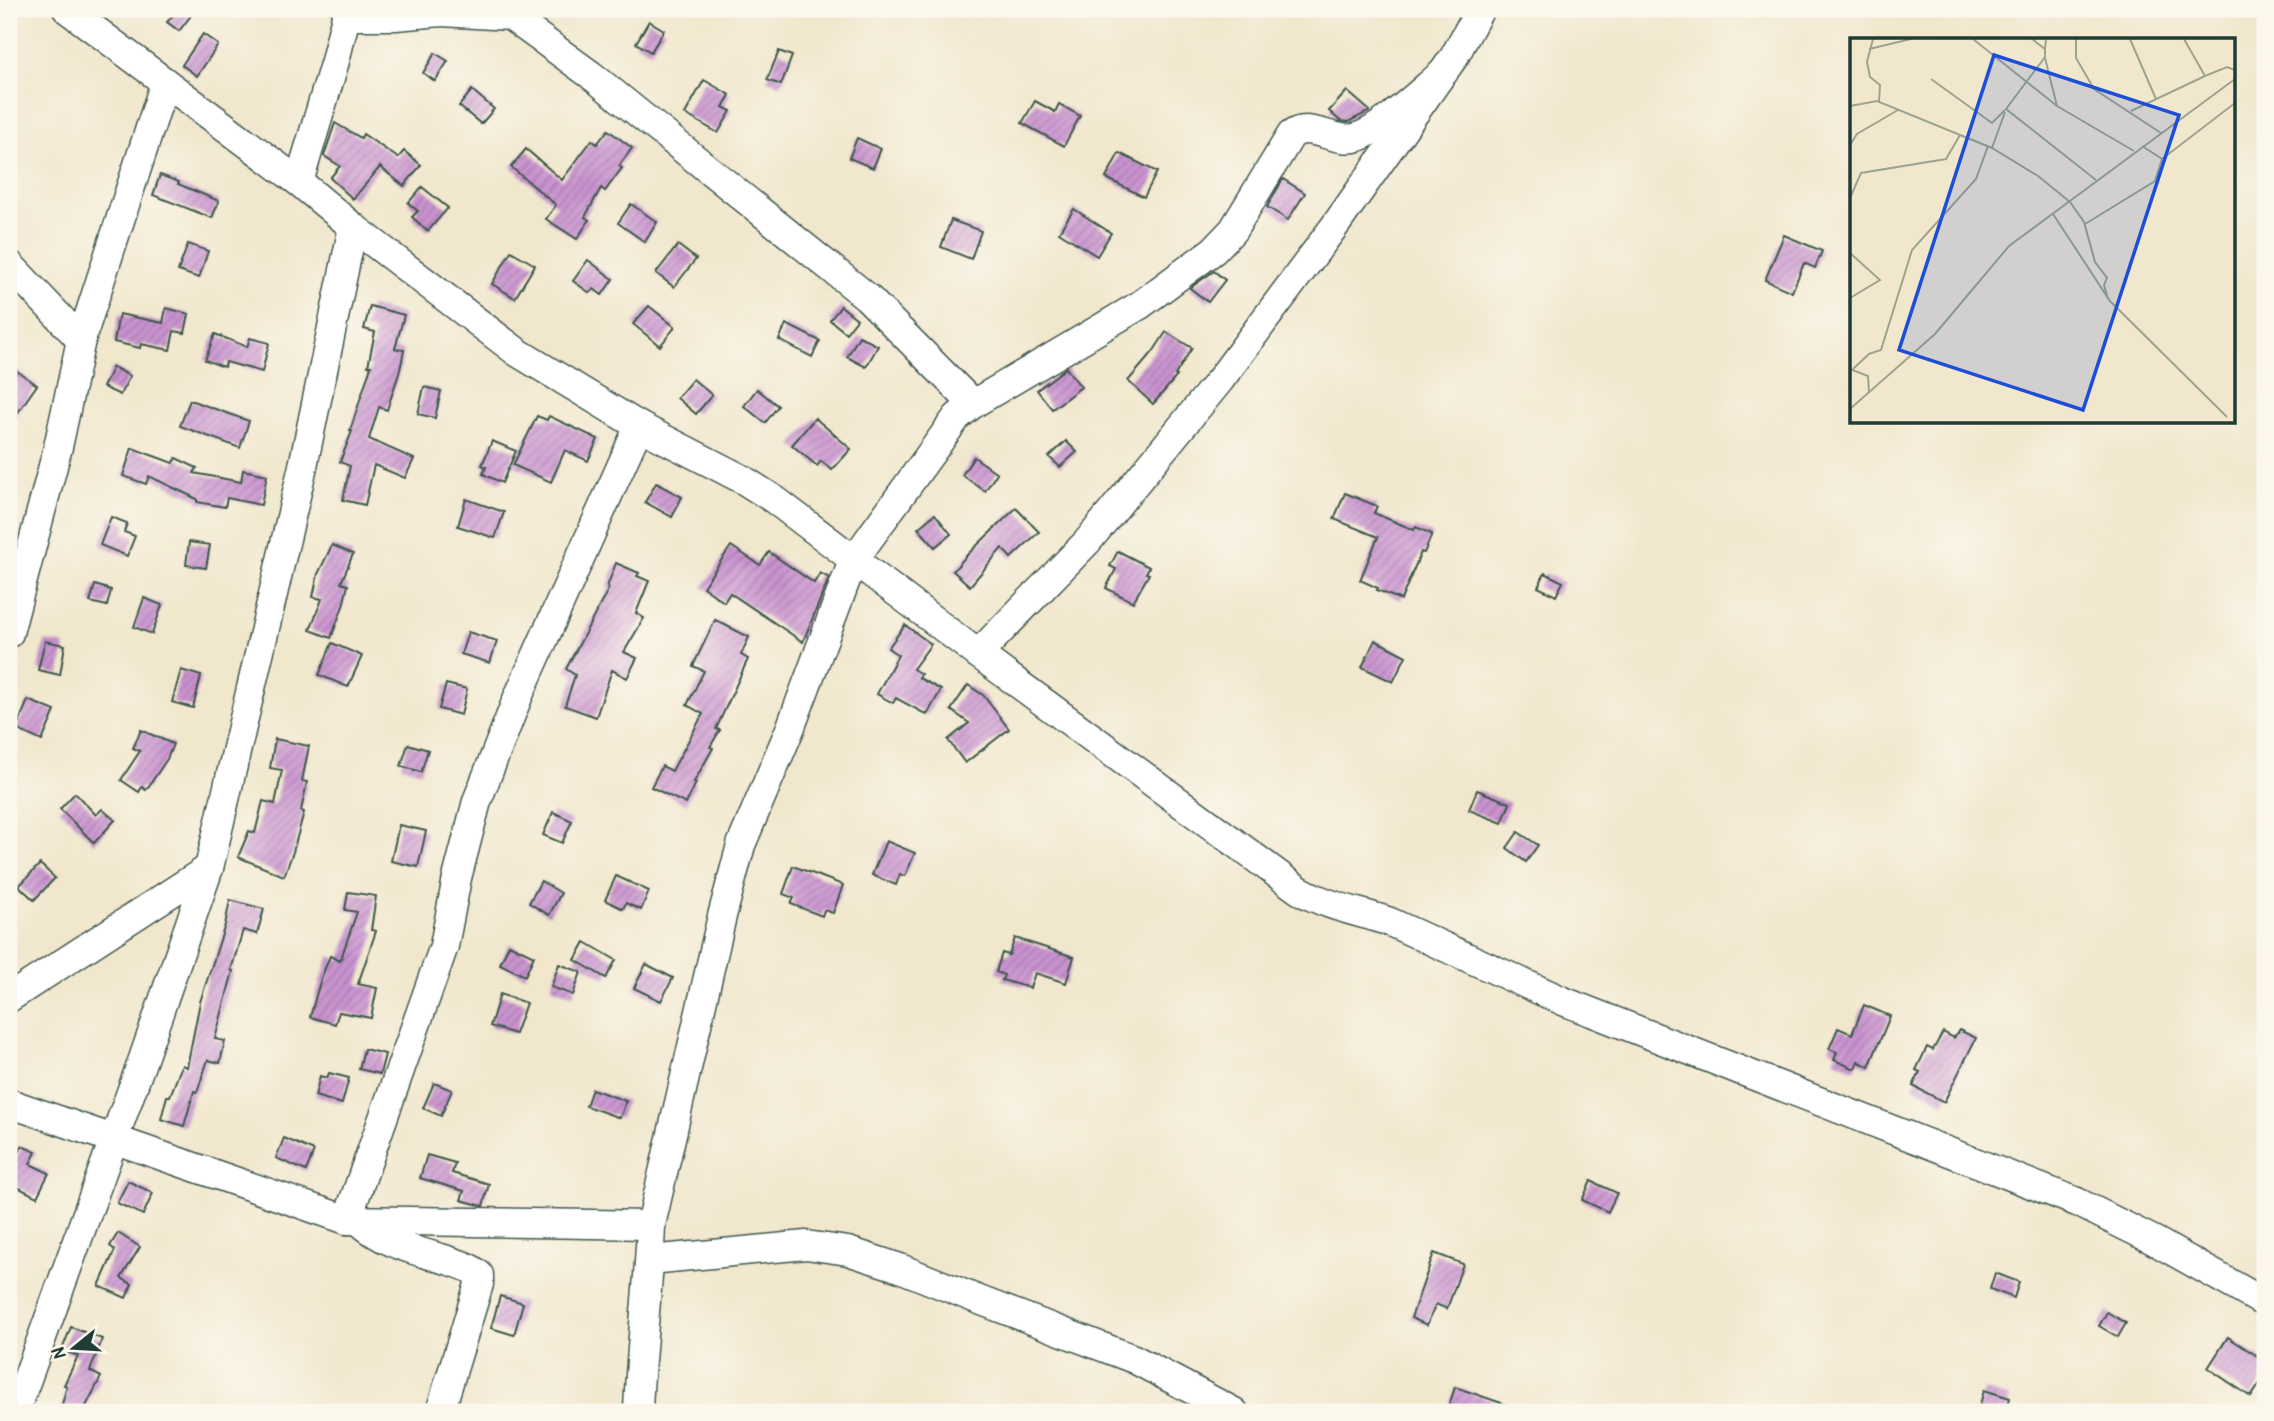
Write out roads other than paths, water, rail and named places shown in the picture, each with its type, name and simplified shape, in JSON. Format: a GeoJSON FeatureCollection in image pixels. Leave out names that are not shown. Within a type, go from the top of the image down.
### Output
{"type":"FeatureCollection","features":[{"type":"Feature","properties":{"kind":"street"},"geometry":{"type":"LineString","coordinates":[[67,9],[299,183],[517,352],[639,426],[742,479],[775,500],[853,561],[1299,890],[1319,901],[1390,922],[1563,1001],[2077,1202],[2153,1240],[2265,1303]]}},
{"type":"Feature","properties":{"kind":"street"},"geometry":{"type":"LineString","coordinates":[[978,654],[1087,542],[1196,411],[1444,72],[1480,9]]}},
{"type":"Feature","properties":{"kind":"street"},"geometry":{"type":"LineString","coordinates":[[299,183],[335,61],[341,12],[394,16],[440,12],[510,16],[591,75],[867,297],[973,404]]}},
{"type":"Feature","properties":{"kind":"street"},"geometry":{"type":"LineString","coordinates":[[638,1412],[640,1351],[651,1225],[722,916],[741,845],[790,729],[853,561],[949,426],[965,409],[1140,305],[1214,250],[1233,230],[1291,135],[1306,129],[1347,139],[1357,137],[1406,104],[1444,72]]}},
{"type":"Feature","properties":{"kind":"street"},"geometry":{"type":"LineString","coordinates":[[9,633],[58,447],[81,340],[165,82]]}},
{"type":"Feature","properties":{"kind":"street"},"geometry":{"type":"LineString","coordinates":[[15,1412],[115,1138],[209,868],[303,467],[353,227]]}},
{"type":"Feature","properties":{"kind":"street"},"geometry":{"type":"LineString","coordinates":[[9,264],[81,340]]}},
{"type":"Feature","properties":{"kind":"street"},"geometry":{"type":"LineString","coordinates":[[353,1221],[444,946],[457,878],[477,801],[519,697],[639,426]]}},
{"type":"Feature","properties":{"kind":"street"},"geometry":{"type":"LineString","coordinates":[[9,998],[209,868]]}},
{"type":"Feature","properties":{"kind":"street"},"geometry":{"type":"LineString","coordinates":[[9,1103],[353,1221],[388,1241],[466,1266],[479,1275],[479,1284],[440,1412]]}},
{"type":"Feature","properties":{"kind":"street"},"geometry":{"type":"LineString","coordinates":[[353,1221],[651,1225]]}},
{"type":"Feature","properties":{"kind":"street"},"geometry":{"type":"LineString","coordinates":[[650,1260],[806,1245],[848,1251],[900,1268],[1134,1359],[1234,1412]]}}]}
